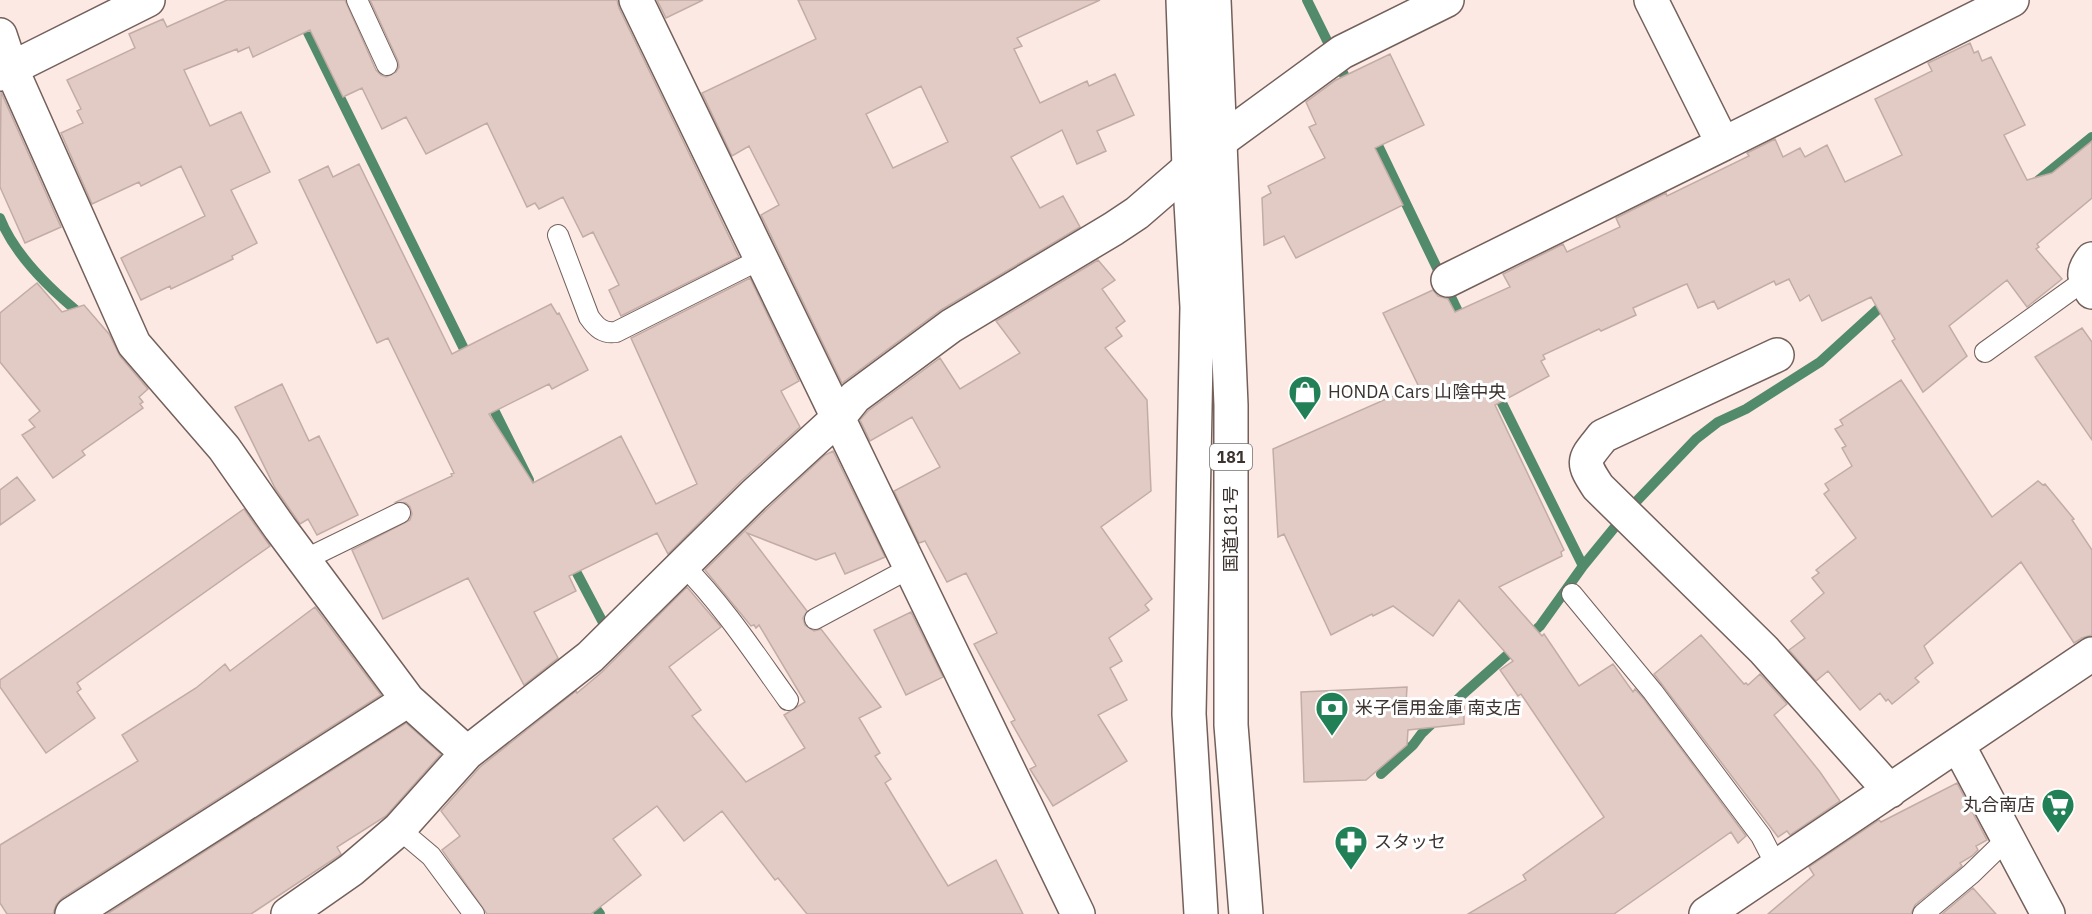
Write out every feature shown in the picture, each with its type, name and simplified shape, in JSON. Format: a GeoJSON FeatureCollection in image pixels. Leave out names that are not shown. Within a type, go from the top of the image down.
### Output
{"type":"FeatureCollection","features":[{"type":"Feature","properties":{"kind":"main road"},"geometry":{"type":"LineString","coordinates":[[6,71],[148,0]]}},
{"type":"Feature","properties":{"kind":"main road"},"geometry":{"type":"LineString","coordinates":[[636,0],[1078,914]]}},
{"type":"Feature","properties":{"kind":"main road","name":"国道181号"},"geometry":{"type":"LineString","coordinates":[[1183,0],[1197,307],[1188,714],[1201,914]]}},
{"type":"Feature","properties":{"kind":"main road","name":"国道181号"},"geometry":{"type":"LineString","coordinates":[[1214,0],[1231,405],[1231,725],[1246,914]]}},
{"type":"Feature","properties":{"kind":"main road"},"geometry":{"type":"LineString","coordinates":[[288,914],[351,870],[399,829],[466,753],[590,657],[689,571],[754,495],[838,418],[855,398],[951,326],[1113,230],[1137,213],[1219,142],[1342,52],[1447,0]]}},
{"type":"Feature","properties":{"kind":"main road"},"geometry":{"type":"LineString","coordinates":[[1651,0],[1723,144]]}},
{"type":"Feature","properties":{"kind":"main road"},"geometry":{"type":"LineString","coordinates":[[1448,280],[1723,144],[1993,4]]}},
{"type":"Feature","properties":{"kind":"main road"},"geometry":{"type":"LineString","coordinates":[[0,35],[6,71],[134,344],[224,448],[408,700],[466,753]]}},
{"type":"Feature","properties":{"kind":"main road"},"geometry":{"type":"LineString","coordinates":[[1777,355],[1603,436],[1587,456],[1587,470],[1598,487],[1764,650],[1890,791]]}},
{"type":"Feature","properties":{"kind":"main road"},"geometry":{"type":"LineString","coordinates":[[1706,914],[2092,654]]}},
{"type":"Feature","properties":{"kind":"main road"},"geometry":{"type":"LineString","coordinates":[[72,914],[408,700]]}},
{"type":"Feature","properties":{"kind":"main road"},"geometry":{"type":"LineString","coordinates":[[1958,746],[2048,914]]}},
{"type":"Feature","properties":{"kind":"lane"},"geometry":{"type":"LineString","coordinates":[[357,0],[387,64]]}},
{"type":"Feature","properties":{"kind":"lane"},"geometry":{"type":"LineString","coordinates":[[558,235],[589,317],[594,324],[609,333],[616,332],[761,259]]}},
{"type":"Feature","properties":{"kind":"lane"},"geometry":{"type":"LineString","coordinates":[[1985,352],[2090,277]]}},
{"type":"Feature","properties":{"kind":"lane"},"geometry":{"type":"LineString","coordinates":[[304,560],[400,513]]}},
{"type":"Feature","properties":{"kind":"lane"},"geometry":{"type":"LineString","coordinates":[[815,619],[910,568]]}},
{"type":"Feature","properties":{"kind":"lane"},"geometry":{"type":"LineString","coordinates":[[689,571],[788,700]]}},
{"type":"Feature","properties":{"kind":"lane"},"geometry":{"type":"LineString","coordinates":[[1572,594],[1653,693],[1761,836],[1777,867]]}},
{"type":"Feature","properties":{"kind":"lane"},"geometry":{"type":"LineString","coordinates":[[399,829],[431,856],[474,914]]}},
{"type":"Feature","properties":{"kind":"lane"},"geometry":{"type":"LineString","coordinates":[[1923,914],[1971,874],[2007,839]]}},
{"type":"Feature","properties":{"kind":"building"},"geometry":{"type":"Polygon","coordinates":[[[227,0],[345,0],[376,70],[386,77],[396,72],[399,67],[398,61],[370,0],[617,0],[739,257],[621,316],[609,290],[619,285],[593,232],[583,237],[563,197],[539,209],[535,203],[527,207],[487,123],[426,154],[406,117],[382,129],[362,88],[343,97],[310,30],[253,57],[249,47],[238,52],[237,49],[184,70],[210,126],[241,112],[270,172],[231,190],[257,243],[232,256],[233,259],[171,289],[170,286],[141,300],[121,258],[205,216],[181,166],[141,186],[139,182],[92,204],[61,133],[83,123],[77,111],[81,109],[67,80],[135,48],[129,34],[163,19],[167,27],[227,0]]]}},
{"type":"Feature","properties":{"kind":"building"},"geometry":{"type":"Polygon","coordinates":[[[657,0],[703,0],[666,18],[657,0]]]}},
{"type":"Feature","properties":{"kind":"building"},"geometry":{"type":"Polygon","coordinates":[[[798,0],[1100,0],[1017,38],[1022,46],[1014,49],[1040,103],[1087,81],[1089,86],[1115,74],[1134,115],[1097,131],[1106,151],[1077,164],[1062,130],[1011,157],[1040,208],[1063,196],[1080,227],[941,310],[842,383],[761,215],[779,205],[749,146],[732,156],[702,93],[816,39],[798,0]],[[921,86],[866,114],[893,168],[948,142],[921,86]]]}},
{"type":"Feature","properties":{"kind":"building"},"geometry":{"type":"Polygon","coordinates":[[[1970,43],[1974,53],[1978,51],[1982,61],[1991,57],[2025,125],[2004,135],[2027,180],[2052,173],[2092,141],[2092,198],[2037,244],[2039,247],[2036,249],[2062,279],[2027,307],[2007,280],[1949,326],[1967,356],[1923,392],[1892,341],[1895,339],[1871,297],[1822,321],[1809,295],[1800,301],[1789,279],[1776,285],[1774,281],[1718,309],[1714,301],[1698,308],[1687,284],[1684,285],[1633,308],[1636,315],[1543,355],[1545,359],[1541,361],[1549,376],[1495,405],[1564,550],[1561,552],[1562,556],[1499,587],[1542,636],[1544,634],[1579,686],[1613,664],[1633,692],[1635,689],[1644,699],[1746,836],[1738,843],[1731,832],[1614,914],[1468,914],[1526,880],[1523,875],[1604,817],[1521,694],[1518,696],[1500,670],[1513,661],[1459,600],[1433,636],[1393,606],[1331,635],[1284,534],[1278,537],[1273,449],[1418,385],[1383,313],[1433,290],[1438,296],[1448,299],[1455,312],[1510,287],[1503,274],[1563,244],[1567,252],[1620,227],[1616,218],[1749,156],[1747,153],[1775,139],[1783,157],[1800,148],[1805,157],[1827,145],[1845,182],[1902,155],[1875,99],[1932,71],[1928,63],[1970,43]]]}},
{"type":"Feature","properties":{"kind":"building"},"geometry":{"type":"Polygon","coordinates":[[[1390,54],[1424,125],[1375,148],[1403,205],[1296,258],[1284,236],[1264,245],[1262,198],[1271,193],[1268,186],[1325,158],[1309,127],[1316,124],[1306,102],[1336,80],[1390,54]]]}},
{"type":"Feature","properties":{"kind":"building"},"geometry":{"type":"Polygon","coordinates":[[[1,92],[61,227],[25,243],[0,187],[1,92]]]}},
{"type":"Feature","properties":{"kind":"building"},"geometry":{"type":"Polygon","coordinates":[[[359,164],[452,354],[551,304],[557,314],[559,313],[588,370],[552,389],[549,384],[489,414],[533,483],[621,436],[656,504],[697,484],[631,338],[750,278],[799,381],[781,391],[800,427],[741,481],[668,554],[657,533],[569,576],[576,591],[534,612],[558,658],[524,685],[468,578],[383,619],[352,550],[410,520],[412,514],[410,507],[406,503],[396,502],[454,473],[388,338],[377,343],[299,180],[328,166],[333,177],[359,164]]]}},
{"type":"Feature","properties":{"kind":"building"},"geometry":{"type":"Polygon","coordinates":[[[1098,260],[1115,280],[1102,289],[1125,321],[1116,328],[1122,336],[1105,348],[1147,400],[1151,491],[1101,527],[1152,599],[1145,605],[1149,610],[1109,638],[1122,661],[1110,668],[1127,700],[1098,715],[1127,761],[1053,806],[1030,769],[1036,766],[1011,722],[1015,720],[974,644],[997,633],[966,573],[947,582],[925,541],[919,543],[894,491],[940,467],[912,417],[870,441],[860,420],[868,411],[940,358],[960,389],[1020,353],[996,321],[1098,260]]]}},
{"type":"Feature","properties":{"kind":"building"},"geometry":{"type":"Polygon","coordinates":[[[37,283],[62,312],[84,305],[109,334],[120,356],[148,389],[139,397],[143,402],[140,404],[143,408],[82,451],[85,455],[53,478],[22,435],[35,427],[29,420],[40,411],[0,362],[0,313],[37,283]]]}},
{"type":"Feature","properties":{"kind":"building"},"geometry":{"type":"Polygon","coordinates":[[[2082,328],[2092,342],[2092,440],[2035,357],[2082,328]]]}},
{"type":"Feature","properties":{"kind":"building"},"geometry":{"type":"Polygon","coordinates":[[[1901,380],[1992,517],[2038,481],[2045,484],[2074,519],[2072,520],[2092,550],[2092,635],[2074,643],[2021,562],[1924,646],[1933,663],[1915,678],[1919,682],[1892,704],[1888,699],[1886,701],[1880,693],[1860,710],[1828,671],[1816,681],[1789,650],[1805,638],[1791,621],[1824,593],[1812,578],[1819,573],[1816,570],[1856,538],[1824,494],[1829,490],[1825,484],[1852,466],[1842,448],[1846,446],[1835,429],[1843,425],[1840,420],[1901,380]]]}},
{"type":"Feature","properties":{"kind":"building"},"geometry":{"type":"Polygon","coordinates":[[[282,384],[309,441],[319,436],[358,515],[317,535],[308,519],[300,524],[275,488],[235,407],[282,384]]]}},
{"type":"Feature","properties":{"kind":"building"},"geometry":{"type":"Polygon","coordinates":[[[833,451],[885,557],[845,574],[835,553],[816,560],[747,533],[807,611],[803,618],[805,625],[814,631],[821,629],[881,707],[859,718],[880,753],[875,756],[891,779],[885,783],[948,886],[996,860],[1023,914],[807,914],[778,878],[775,880],[722,811],[684,841],[657,806],[613,839],[641,875],[591,914],[487,914],[442,850],[460,836],[441,811],[480,767],[602,672],[687,587],[721,627],[669,667],[701,710],[692,716],[746,782],[805,748],[784,715],[805,702],[759,625],[756,628],[754,625],[751,626],[705,570],[825,455],[833,451]]]}},
{"type":"Feature","properties":{"kind":"building"},"geometry":{"type":"Polygon","coordinates":[[[17,477],[35,500],[0,525],[0,490],[17,477]]]}},
{"type":"Feature","properties":{"kind":"building"},"geometry":{"type":"Polygon","coordinates":[[[244,509],[270,546],[77,683],[81,689],[77,692],[95,718],[46,753],[0,687],[0,680],[244,509]]]}},
{"type":"Feature","properties":{"kind":"building"},"geometry":{"type":"Polygon","coordinates":[[[315,607],[381,695],[62,898],[53,914],[7,914],[0,903],[0,845],[138,761],[122,735],[196,688],[225,664],[230,671],[315,607]]]}},
{"type":"Feature","properties":{"kind":"building"},"geometry":{"type":"Polygon","coordinates":[[[911,612],[943,677],[906,695],[874,630],[911,612]]]}},
{"type":"Feature","properties":{"kind":"building"},"geometry":{"type":"Polygon","coordinates":[[[1701,635],[1744,684],[1748,685],[1760,674],[1787,704],[1774,715],[1840,801],[1790,835],[1787,831],[1778,837],[1654,674],[1701,635]]]}},
{"type":"Feature","properties":{"kind":"building"},"geometry":{"type":"Polygon","coordinates":[[[1407,687],[1406,704],[1464,706],[1464,724],[1408,730],[1407,745],[1366,780],[1304,782],[1301,692],[1407,687]]]}},
{"type":"Feature","properties":{"kind":"building"},"geometry":{"type":"Polygon","coordinates":[[[406,723],[441,754],[386,816],[337,847],[340,855],[251,914],[107,914],[406,723]]]}},
{"type":"Feature","properties":{"kind":"building"},"geometry":{"type":"Polygon","coordinates":[[[1957,783],[1987,840],[1976,846],[1978,850],[1960,863],[1962,866],[1915,905],[1911,914],[1768,914],[1814,875],[1809,867],[1879,820],[1881,822],[1957,783]]]}},
{"type":"Feature","properties":{"kind":"building"},"geometry":{"type":"Polygon","coordinates":[[[1973,888],[1996,914],[1942,914],[1973,888]]]}},
{"type":"Feature","properties":{"kind":"waterway"},"geometry":{"type":"LineString","coordinates":[[292,0],[469,359]]}},
{"type":"Feature","properties":{"kind":"waterway"},"geometry":{"type":"LineString","coordinates":[[1307,0],[1351,89]]}},
{"type":"Feature","properties":{"kind":"waterway"},"geometry":{"type":"LineString","coordinates":[[1373,135],[1464,324]]}},
{"type":"Feature","properties":{"kind":"waterway"},"geometry":{"type":"LineString","coordinates":[[2035,183],[2092,137]]}},
{"type":"Feature","properties":{"kind":"waterway"},"geometry":{"type":"LineString","coordinates":[[0,218],[15,246],[36,272],[83,316]]}},
{"type":"Feature","properties":{"kind":"waterway"},"geometry":{"type":"LineString","coordinates":[[1381,774],[1462,695],[1540,626],[1583,566],[1632,506],[1696,439],[1718,422],[1746,409],[1820,362],[1887,301]]}},
{"type":"Feature","properties":{"kind":"waterway"},"geometry":{"type":"LineString","coordinates":[[1495,389],[1583,566]]}},
{"type":"Feature","properties":{"kind":"waterway"},"geometry":{"type":"LineString","coordinates":[[489,400],[529,480]]}},
{"type":"Feature","properties":{"kind":"waterway"},"geometry":{"type":"LineString","coordinates":[[570,560],[609,634]]}},
{"type":"Feature","properties":{"kind":"waterway"},"geometry":{"type":"LineString","coordinates":[[588,898],[600,914]]}},
{"type":"Feature","properties":{"kind":"place","name":"HONDA Cars 山陰中央"},"geometry":{"type":"Point","coordinates":[1305,421]}},
{"type":"Feature","properties":{"kind":"place","name":"米子信用金庫 南支店"},"geometry":{"type":"Point","coordinates":[1332,737]}},
{"type":"Feature","properties":{"kind":"place","name":"丸合南店"},"geometry":{"type":"Point","coordinates":[2058,834]}},
{"type":"Feature","properties":{"kind":"place","name":"スタッセ"},"geometry":{"type":"Point","coordinates":[1351,871]}}]}
